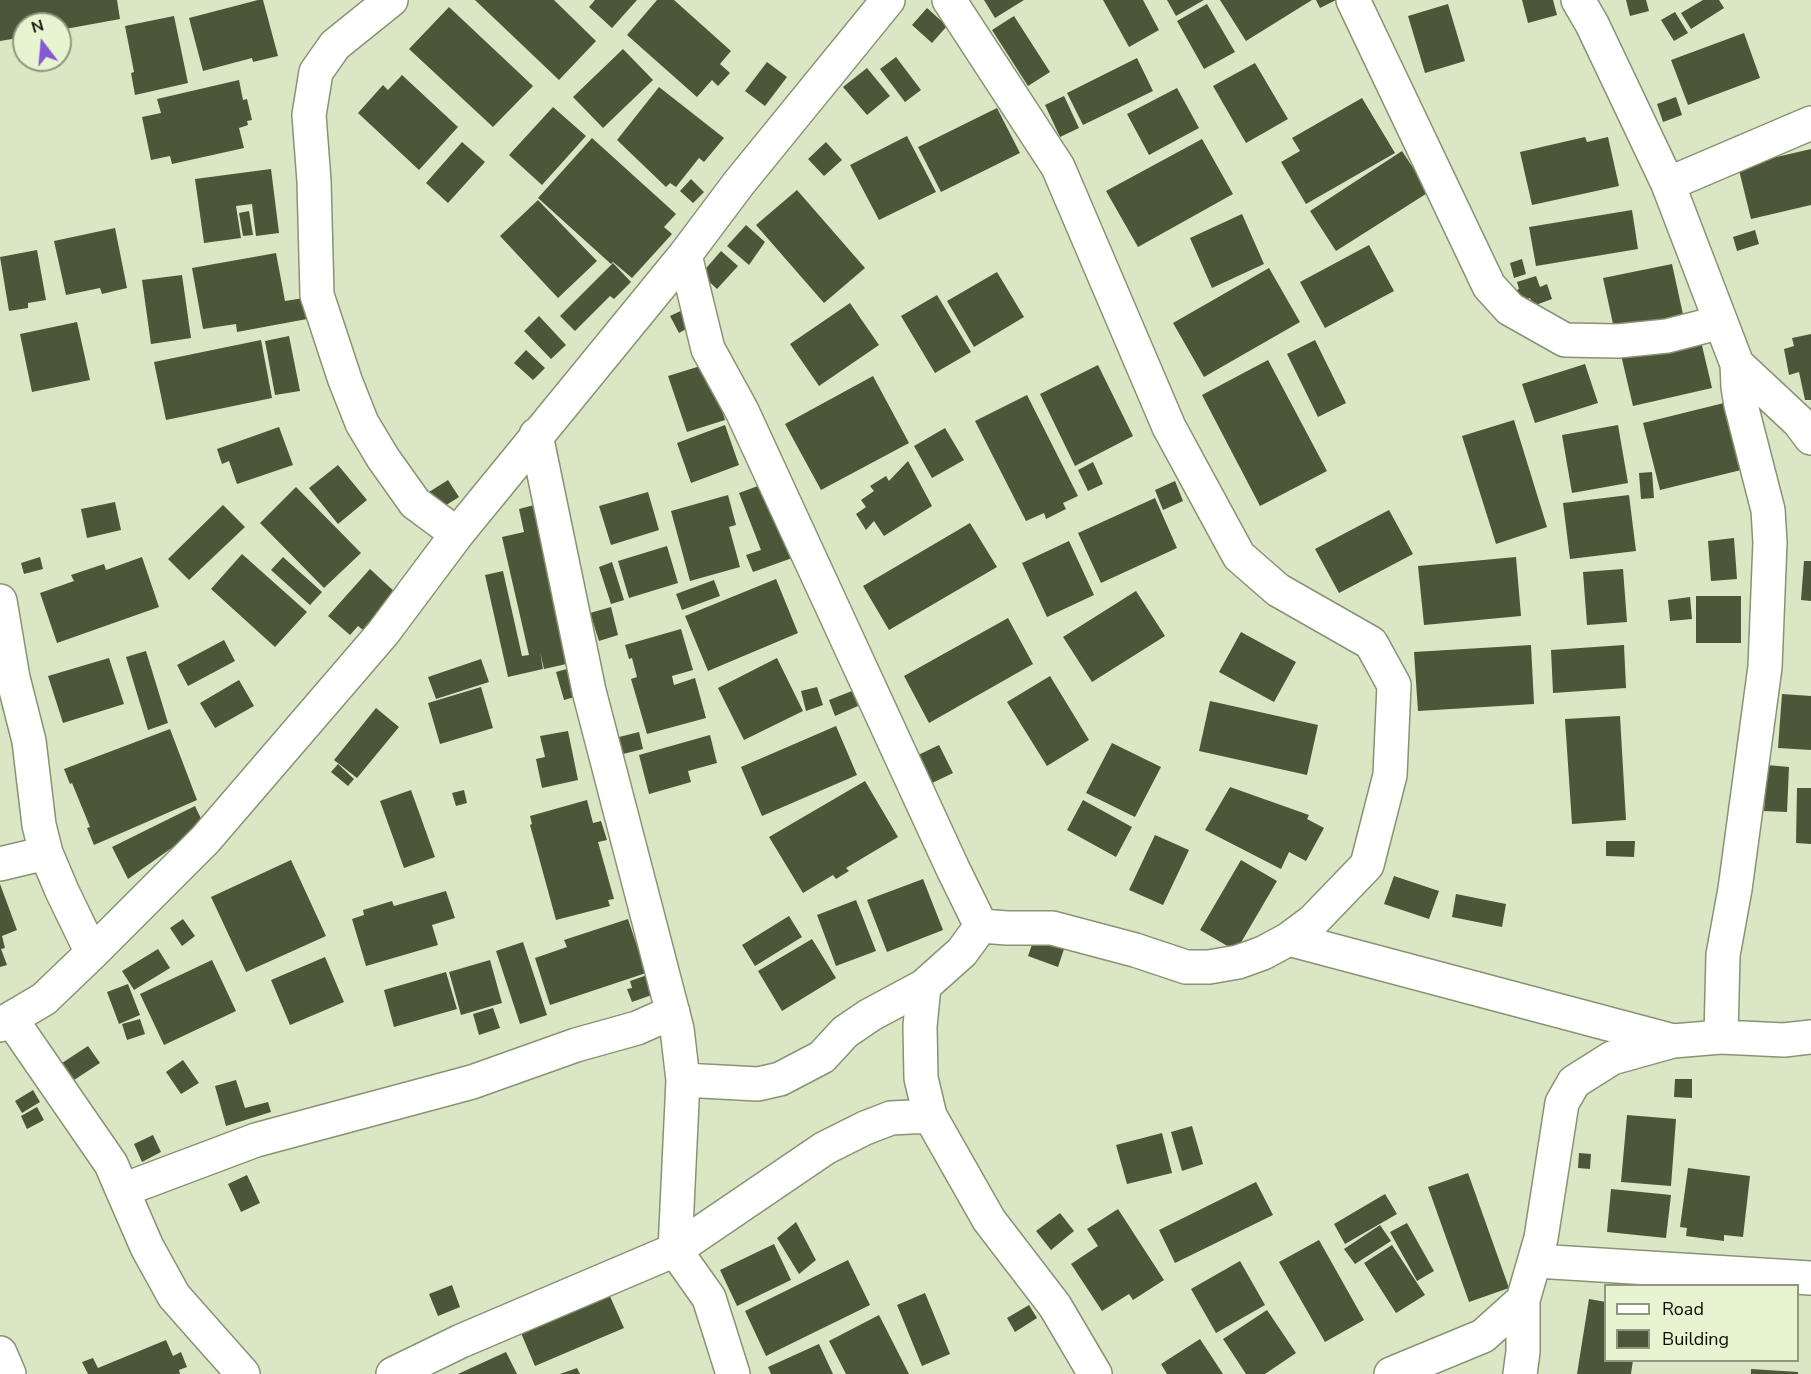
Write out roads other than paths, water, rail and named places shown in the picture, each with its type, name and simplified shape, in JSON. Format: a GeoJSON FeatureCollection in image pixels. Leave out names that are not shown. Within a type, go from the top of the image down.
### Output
{"type":"FeatureCollection","features":[{"type":"Feature","properties":{"kind":"street"},"geometry":{"type":"LineString","coordinates":[[391,0],[335,45],[316,72],[309,115],[314,181],[317,295],[362,423],[383,458],[415,503],[457,534]]}},
{"type":"Feature","properties":{"kind":"street"},"geometry":{"type":"LineString","coordinates":[[243,1374],[174,1296],[147,1247],[111,1164],[6,1022],[44,999],[205,840],[383,633],[457,534],[685,255],[739,183],[888,0]]}},
{"type":"Feature","properties":{"kind":"street"},"geometry":{"type":"LineString","coordinates":[[949,0],[1058,167],[1170,427],[1239,556],[1278,590],[1371,643],[1394,684],[1390,775],[1367,865],[1313,921],[1289,939],[1263,954],[1238,962],[1209,967],[1186,967],[1135,950],[1052,928],[981,926]]}},
{"type":"Feature","properties":{"kind":"street"},"geometry":{"type":"LineString","coordinates":[[1353,0],[1489,286],[1510,309],[1565,340],[1618,341],[1667,336],[1721,322]]}},
{"type":"Feature","properties":{"kind":"street"},"geometry":{"type":"LineString","coordinates":[[1578,0],[1592,24],[1668,184],[1737,364],[1741,405],[1768,510],[1770,542],[1765,667],[1735,889],[1723,955],[1722,1037]]}},
{"type":"Feature","properties":{"kind":"street"},"geometry":{"type":"LineString","coordinates":[[1668,184],[1811,123]]}},
{"type":"Feature","properties":{"kind":"street"},"geometry":{"type":"LineString","coordinates":[[685,255],[708,349],[747,422],[981,926]]}},
{"type":"Feature","properties":{"kind":"street"},"geometry":{"type":"LineString","coordinates":[[1737,364],[1799,422],[1811,438]]}},
{"type":"Feature","properties":{"kind":"street"},"geometry":{"type":"LineString","coordinates":[[536,435],[589,691],[677,1029],[683,1080],[675,1251],[709,1298],[733,1374]]}},
{"type":"Feature","properties":{"kind":"street"},"geometry":{"type":"LineString","coordinates":[[0,601],[13,678],[29,741],[39,825],[46,853],[92,953]]}},
{"type":"Feature","properties":{"kind":"street"},"geometry":{"type":"LineString","coordinates":[[0,864],[46,853]]}},
{"type":"Feature","properties":{"kind":"street"},"geometry":{"type":"LineString","coordinates":[[683,1080],[758,1084],[780,1079],[822,1057],[845,1032],[870,1015],[924,986],[962,951],[981,926]]}},
{"type":"Feature","properties":{"kind":"street"},"geometry":{"type":"LineString","coordinates":[[1289,939],[1673,1041]]}},
{"type":"Feature","properties":{"kind":"street"},"geometry":{"type":"LineString","coordinates":[[924,986],[920,1026],[921,1078],[930,1116],[989,1220],[1055,1306],[1095,1374]]}},
{"type":"Feature","properties":{"kind":"street"},"geometry":{"type":"LineString","coordinates":[[123,1190],[256,1140],[472,1082],[576,1045],[637,1028],[673,1012]]}},
{"type":"Feature","properties":{"kind":"street"},"geometry":{"type":"LineString","coordinates":[[1522,1363],[1523,1300],[1536,1261],[1562,1103],[1574,1082],[1612,1058],[1673,1041],[1722,1037],[1784,1040],[1811,1037]]}},
{"type":"Feature","properties":{"kind":"street"},"geometry":{"type":"LineString","coordinates":[[393,1374],[461,1341],[675,1251],[825,1148],[891,1118],[930,1116]]}},
{"type":"Feature","properties":{"kind":"street"},"geometry":{"type":"LineString","coordinates":[[1536,1261],[1811,1278]]}},
{"type":"Feature","properties":{"kind":"street"},"geometry":{"type":"LineString","coordinates":[[1391,1374],[1483,1336],[1523,1300]]}},
{"type":"Feature","properties":{"kind":"street"},"geometry":{"type":"LineString","coordinates":[[1483,1336],[1522,1363]]}},
{"type":"Feature","properties":{"kind":"street"},"geometry":{"type":"LineString","coordinates":[[0,1353],[9,1374]]}}]}
